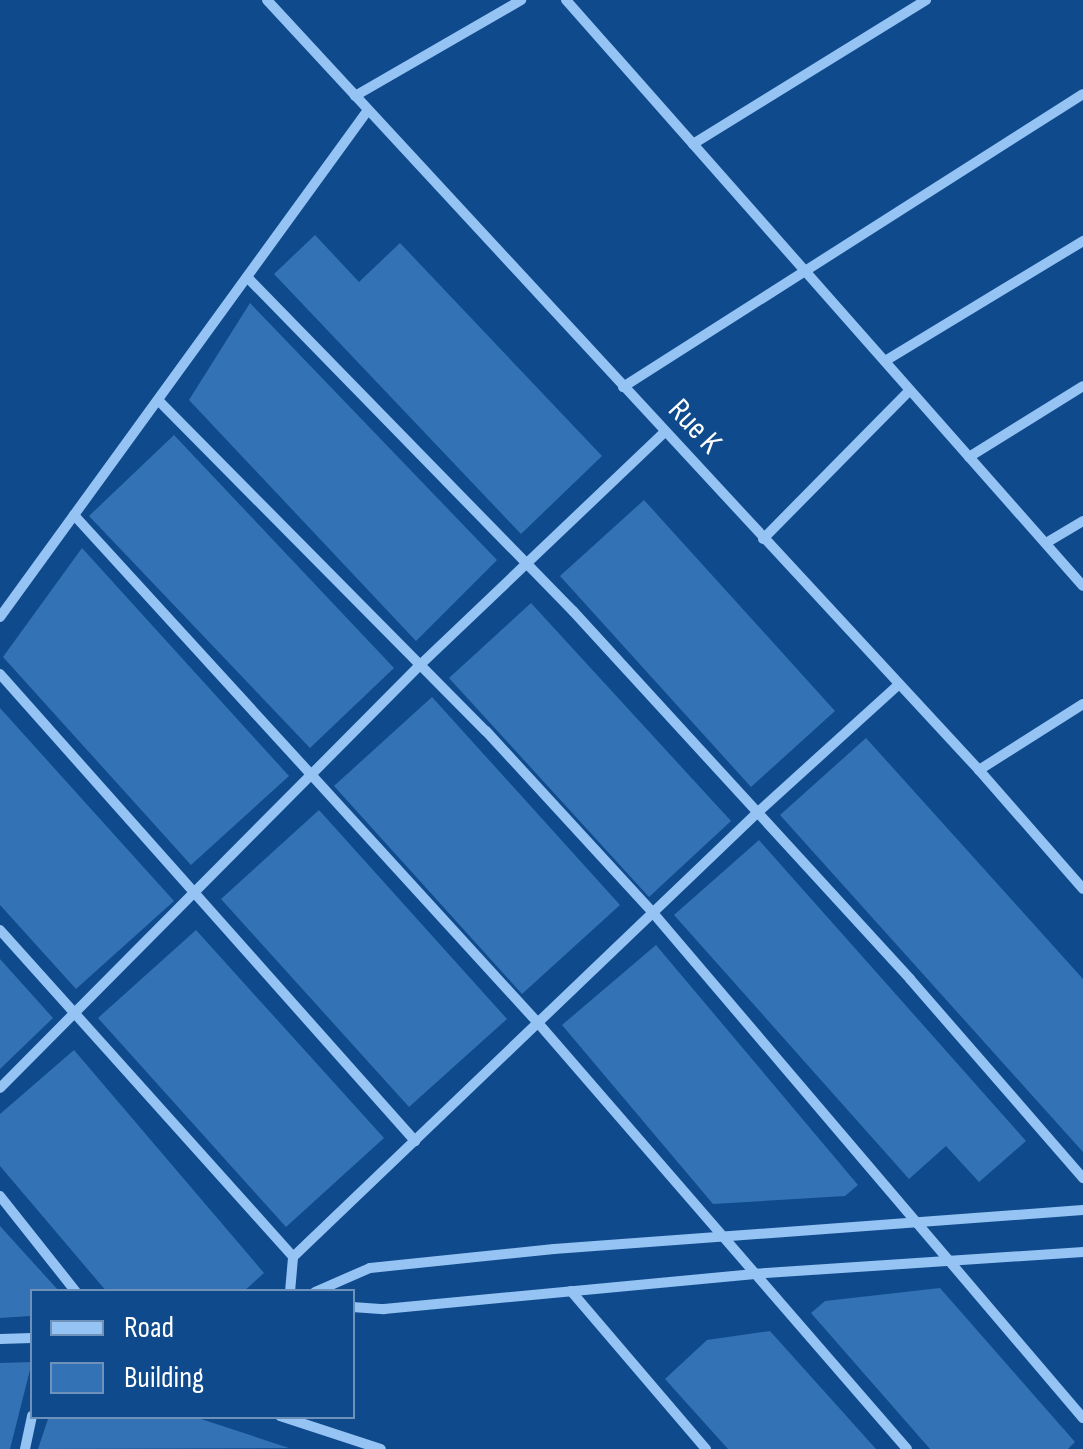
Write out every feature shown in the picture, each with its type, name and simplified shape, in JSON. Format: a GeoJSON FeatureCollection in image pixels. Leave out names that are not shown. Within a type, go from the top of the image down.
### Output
{"type":"FeatureCollection","features":[{"type":"Feature","properties":{"kind":"street","name":"Rue K"},"geometry":{"type":"LineString","coordinates":[[266,0],[979,770],[1083,889]]}},
{"type":"Feature","properties":{"kind":"street"},"geometry":{"type":"LineString","coordinates":[[355,96],[521,0]]}},
{"type":"Feature","properties":{"kind":"street"},"geometry":{"type":"LineString","coordinates":[[566,0],[1083,586]]}},
{"type":"Feature","properties":{"kind":"street"},"geometry":{"type":"LineString","coordinates":[[693,144],[926,0]]}},
{"type":"Feature","properties":{"kind":"street"},"geometry":{"type":"LineString","coordinates":[[623,387],[1083,94]]}},
{"type":"Feature","properties":{"kind":"street"},"geometry":{"type":"LineString","coordinates":[[0,618],[368,110]]}},
{"type":"Feature","properties":{"kind":"street"},"geometry":{"type":"LineString","coordinates":[[885,361],[1083,240]]}},
{"type":"Feature","properties":{"kind":"street"},"geometry":{"type":"LineString","coordinates":[[247,277],[526,562],[758,813],[1083,1178]]}},
{"type":"Feature","properties":{"kind":"street"},"geometry":{"type":"LineString","coordinates":[[969,457],[1083,386]]}},
{"type":"Feature","properties":{"kind":"street"},"geometry":{"type":"LineString","coordinates":[[764,539],[910,390]]}},
{"type":"Feature","properties":{"kind":"street"},"geometry":{"type":"LineString","coordinates":[[158,400],[420,664],[654,914],[1083,1418]]}},
{"type":"Feature","properties":{"kind":"street"},"geometry":{"type":"LineString","coordinates":[[0,1088],[196,895],[420,664],[666,432]]}},
{"type":"Feature","properties":{"kind":"street"},"geometry":{"type":"LineString","coordinates":[[74,515],[539,1024],[752,1274],[908,1449]]}},
{"type":"Feature","properties":{"kind":"street"},"geometry":{"type":"LineString","coordinates":[[1046,544],[1083,521]]}},
{"type":"Feature","properties":{"kind":"street"},"geometry":{"type":"LineString","coordinates":[[0,674],[416,1141]]}},
{"type":"Feature","properties":{"kind":"street"},"geometry":{"type":"LineString","coordinates":[[290,1289],[293,1256],[758,813],[898,685]]}},
{"type":"Feature","properties":{"kind":"street"},"geometry":{"type":"LineString","coordinates":[[979,770],[1083,704]]}},
{"type":"Feature","properties":{"kind":"street"},"geometry":{"type":"LineString","coordinates":[[0,930],[293,1256]]}},
{"type":"Feature","properties":{"kind":"street"},"geometry":{"type":"LineString","coordinates":[[0,1196],[74,1289]]}},
{"type":"Feature","properties":{"kind":"street"},"geometry":{"type":"LineString","coordinates":[[322,1289],[370,1268],[918,1220],[1083,1210]]}},
{"type":"Feature","properties":{"kind":"street"},"geometry":{"type":"LineString","coordinates":[[355,1307],[384,1309],[752,1274],[1083,1252]]}},
{"type":"Feature","properties":{"kind":"street"},"geometry":{"type":"LineString","coordinates":[[571,1291],[706,1449]]}},
{"type":"Feature","properties":{"kind":"street"},"geometry":{"type":"LineString","coordinates":[[0,1339],[30,1338]]}},
{"type":"Feature","properties":{"kind":"street"},"geometry":{"type":"LineString","coordinates":[[25,1449],[31,1419]]}},
{"type":"Feature","properties":{"kind":"street"},"geometry":{"type":"LineString","coordinates":[[289,1419],[381,1449]]}},
{"type":"Feature","properties":{"kind":"building"},"geometry":{"type":"Polygon","coordinates":[[[315,235],[359,282],[400,243],[602,456],[521,534],[274,274],[315,235]]]}},
{"type":"Feature","properties":{"kind":"building"},"geometry":{"type":"Polygon","coordinates":[[[250,303],[497,560],[416,641],[189,400],[250,303]]]}},
{"type":"Feature","properties":{"kind":"building"},"geometry":{"type":"Polygon","coordinates":[[[174,435],[394,668],[310,748],[89,516],[174,435]]]}},
{"type":"Feature","properties":{"kind":"building"},"geometry":{"type":"Polygon","coordinates":[[[644,500],[835,711],[751,787],[560,576],[644,500]]]}},
{"type":"Feature","properties":{"kind":"building"},"geometry":{"type":"Polygon","coordinates":[[[82,548],[289,776],[191,865],[3,657],[82,548]]]}},
{"type":"Feature","properties":{"kind":"building"},"geometry":{"type":"Polygon","coordinates":[[[531,603],[731,821],[649,897],[449,678],[531,603]]]}},
{"type":"Feature","properties":{"kind":"building"},"geometry":{"type":"Polygon","coordinates":[[[432,697],[620,905],[522,994],[334,786],[432,697]]]}},
{"type":"Feature","properties":{"kind":"building"},"geometry":{"type":"Polygon","coordinates":[[[0,708],[174,901],[76,989],[0,905],[0,708]]]}},
{"type":"Feature","properties":{"kind":"building"},"geometry":{"type":"Polygon","coordinates":[[[866,738],[1083,979],[1083,1152],[780,815],[866,738]]]}},
{"type":"Feature","properties":{"kind":"building"},"geometry":{"type":"Polygon","coordinates":[[[319,810],[507,1019],[409,1107],[221,899],[319,810]]]}},
{"type":"Feature","properties":{"kind":"building"},"geometry":{"type":"Polygon","coordinates":[[[759,840],[1026,1141],[979,1182],[946,1146],[909,1179],[674,915],[759,840]]]}},
{"type":"Feature","properties":{"kind":"building"},"geometry":{"type":"Polygon","coordinates":[[[196,930],[384,1138],[286,1227],[98,1018],[196,930]]]}},
{"type":"Feature","properties":{"kind":"building"},"geometry":{"type":"Polygon","coordinates":[[[656,945],[858,1185],[845,1196],[713,1204],[562,1025],[656,945]]]}},
{"type":"Feature","properties":{"kind":"building"},"geometry":{"type":"Polygon","coordinates":[[[0,959],[53,1018],[0,1069],[0,959]]]}},
{"type":"Feature","properties":{"kind":"building"},"geometry":{"type":"Polygon","coordinates":[[[74,1050],[264,1273],[246,1289],[104,1289],[0,1166],[0,1114],[74,1050]]]}},
{"type":"Feature","properties":{"kind":"building"},"geometry":{"type":"Polygon","coordinates":[[[0,1226],[57,1289],[30,1289],[30,1316],[0,1318],[0,1226]]]}},
{"type":"Feature","properties":{"kind":"building"},"geometry":{"type":"Polygon","coordinates":[[[940,1288],[1075,1442],[1068,1449],[930,1449],[811,1313],[825,1301],[940,1288]]]}},
{"type":"Feature","properties":{"kind":"building"},"geometry":{"type":"Polygon","coordinates":[[[770,1331],[876,1449],[728,1449],[665,1379],[707,1340],[770,1331]]]}},
{"type":"Feature","properties":{"kind":"building"},"geometry":{"type":"Polygon","coordinates":[[[30,1362],[10,1449],[0,1449],[0,1363],[30,1362]]]}},
{"type":"Feature","properties":{"kind":"building"},"geometry":{"type":"Polygon","coordinates":[[[48,1419],[201,1419],[289,1448],[38,1449],[48,1419]]]}}]}
